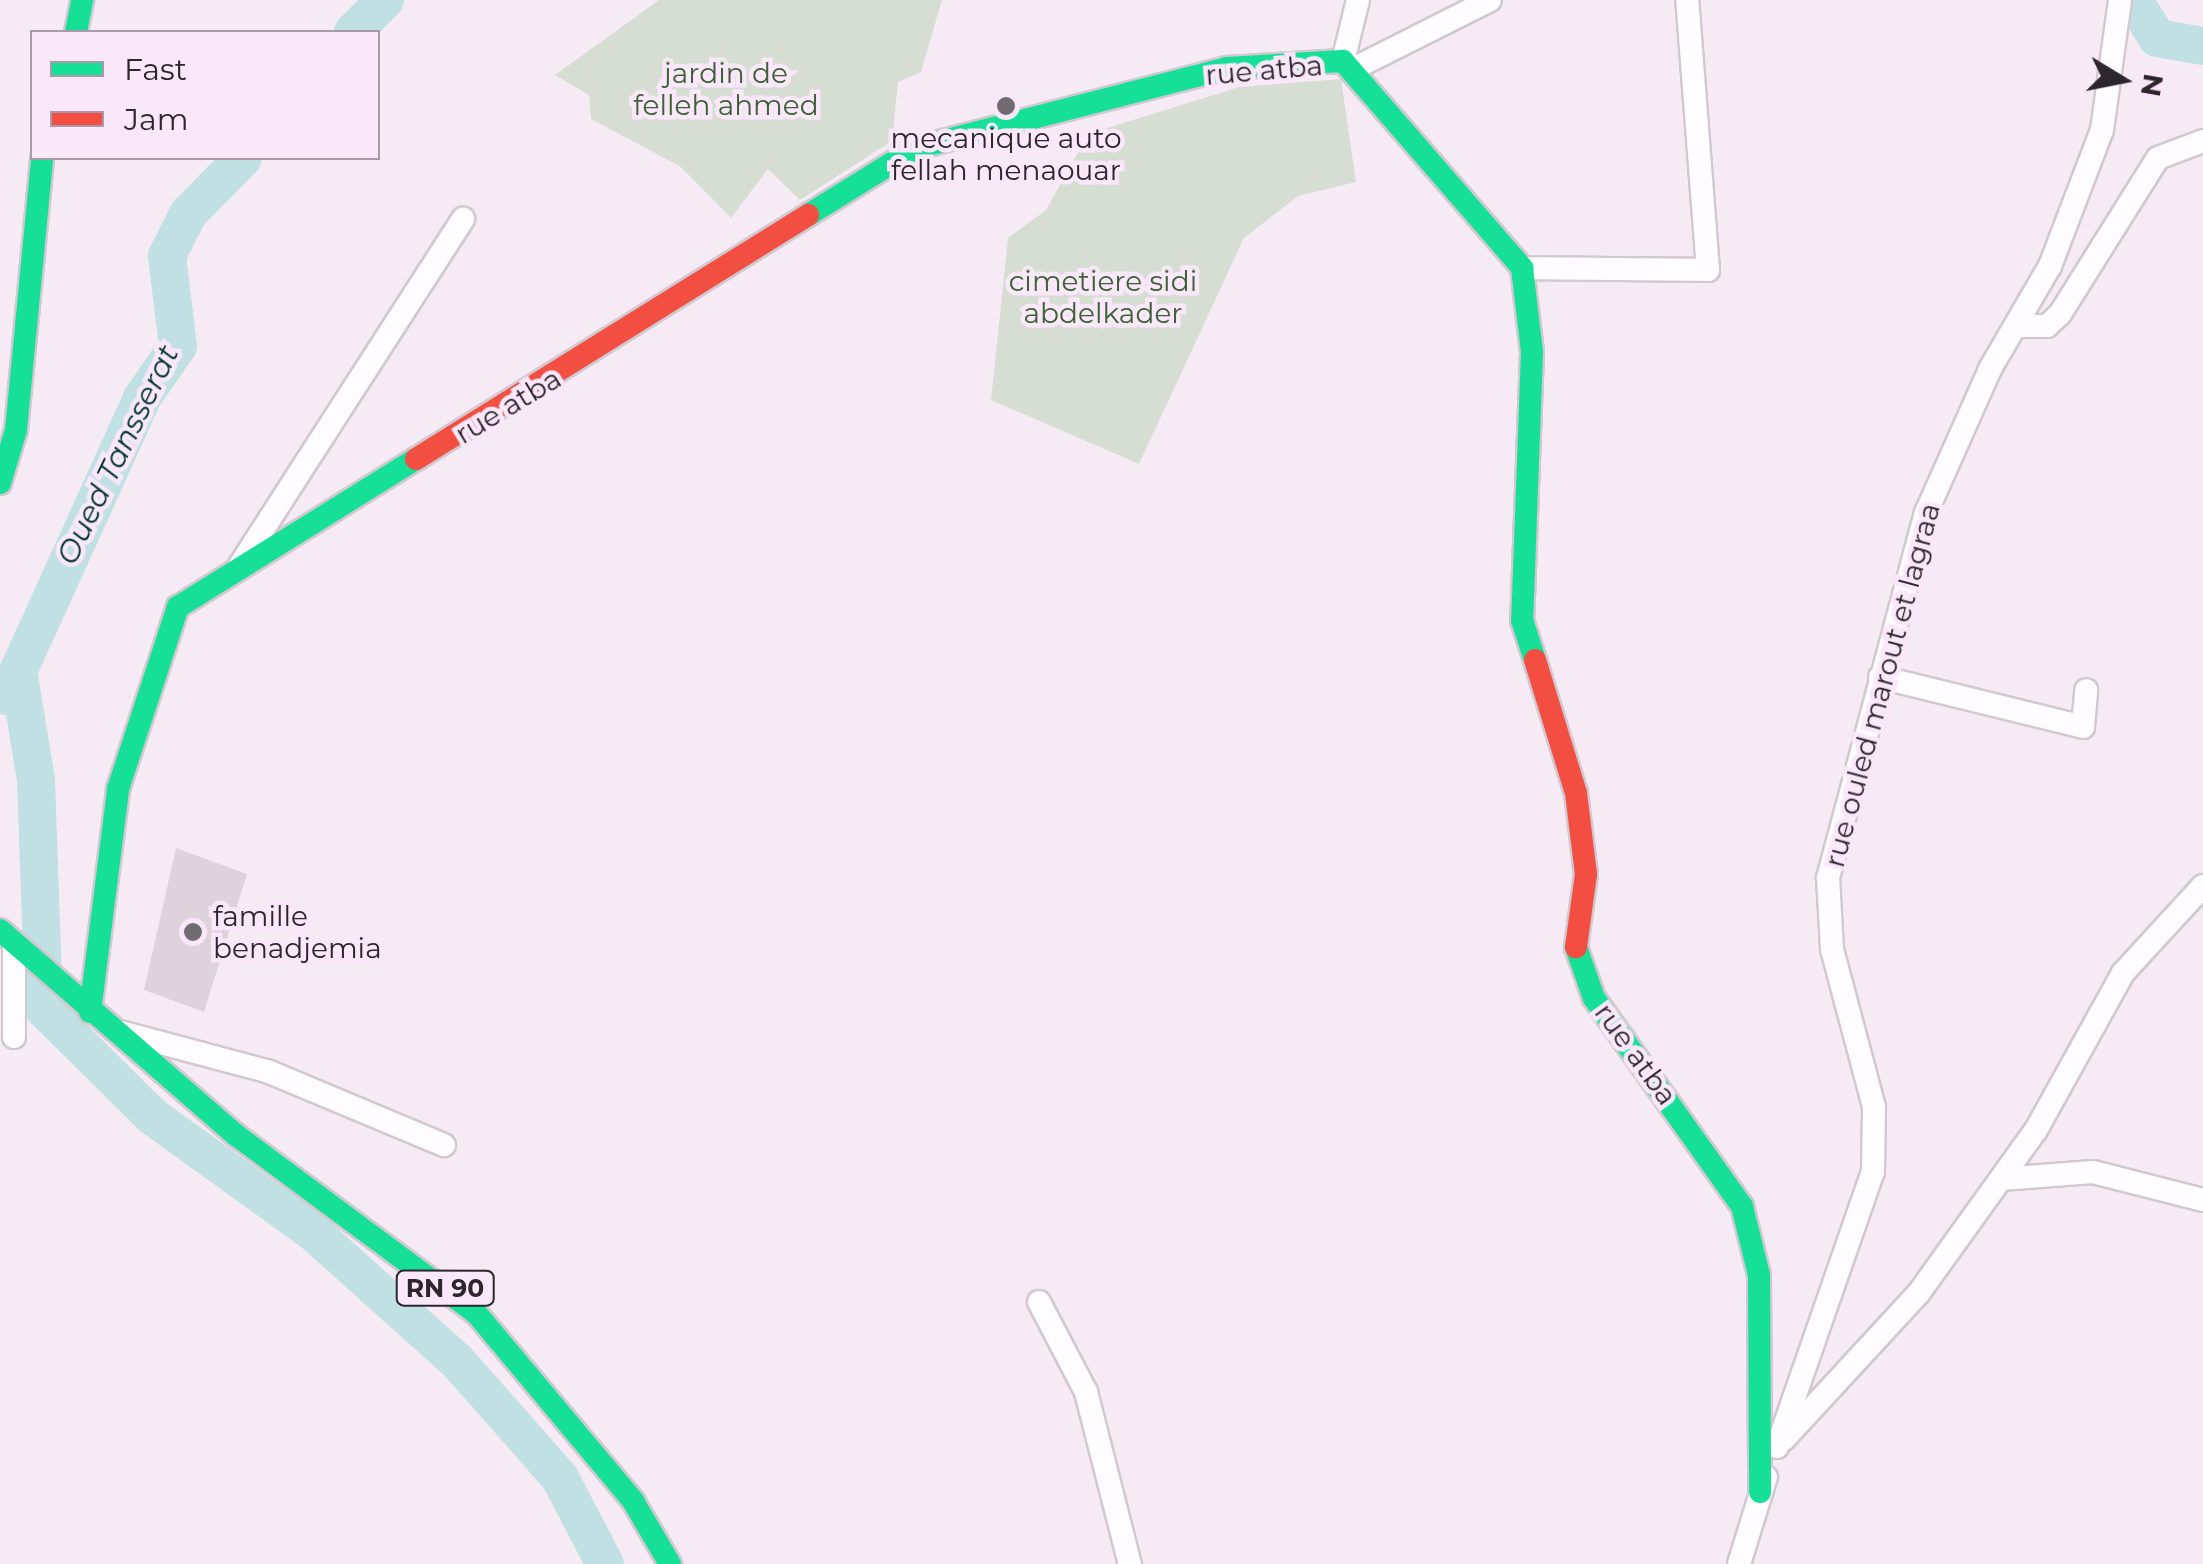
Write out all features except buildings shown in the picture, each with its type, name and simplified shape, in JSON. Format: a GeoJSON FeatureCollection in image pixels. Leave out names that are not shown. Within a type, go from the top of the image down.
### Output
{"type":"FeatureCollection","features":[{"type":"Feature","properties":{"kind":"street"},"geometry":{"type":"LineString","coordinates":[[76,30],[82,0]]}},
{"type":"Feature","properties":{"kind":"street"},"geometry":{"type":"LineString","coordinates":[[1349,65],[1358,0]]}},
{"type":"Feature","properties":{"kind":"street"},"geometry":{"type":"LineString","coordinates":[[1349,65],[1490,0]]}},
{"type":"Feature","properties":{"kind":"street"},"geometry":{"type":"LineString","coordinates":[[1522,268],[1708,270],[1687,0]]}},
{"type":"Feature","properties":{"kind":"street","name":"rue ouled marout et lagraa"},"geometry":{"type":"LineString","coordinates":[[1739,1564],[1760,1492],[1873,1172],[1874,1107],[1832,949],[1828,878],[1926,513],[2016,326],[2050,266],[2102,130],[2120,0]]}},
{"type":"Feature","properties":{"kind":"street","name":"rue atba"},"geometry":{"type":"LineString","coordinates":[[90,1012],[118,790],[157,658],[178,606],[916,148],[985,120],[1227,68],[1349,65],[1522,268],[1532,352],[1522,620],[1576,793],[1586,874],[1575,943],[1594,998],[1742,1206],[1759,1275],[1760,1492]]}},
{"type":"Feature","properties":{"kind":"street"},"geometry":{"type":"LineString","coordinates":[[2016,326],[2047,326],[2060,314],[2158,158],[2203,141]]}},
{"type":"Feature","properties":{"kind":"street"},"geometry":{"type":"LineString","coordinates":[[0,483],[16,430],[30,212],[42,160]]}},
{"type":"Feature","properties":{"kind":"street"},"geometry":{"type":"LineString","coordinates":[[236,572],[463,219]]}},
{"type":"Feature","properties":{"kind":"street"},"geometry":{"type":"LineString","coordinates":[[1880,677],[2084,727],[2086,690]]}},
{"type":"Feature","properties":{"kind":"street"},"geometry":{"type":"LineString","coordinates":[[1776,1447],[1918,1294],[2001,1178],[2123,973],[2203,886]]}},
{"type":"Feature","properties":{"kind":"street"},"geometry":{"type":"LineString","coordinates":[[7,936],[14,1038]]}},
{"type":"Feature","properties":{"kind":"street","name":"RN 90"},"geometry":{"type":"LineString","coordinates":[[7,936],[112,1030],[476,1312],[633,1501],[670,1564]]}},
{"type":"Feature","properties":{"kind":"street"},"geometry":{"type":"LineString","coordinates":[[112,1030],[266,1071],[444,1144]]}},
{"type":"Feature","properties":{"kind":"street"},"geometry":{"type":"LineString","coordinates":[[2001,1178],[2093,1172],[2203,1200]]}},
{"type":"Feature","properties":{"kind":"street"},"geometry":{"type":"LineString","coordinates":[[1040,1302],[1086,1392],[1130,1564]]}},
{"type":"Feature","properties":{"kind":"green space","name":"jardin de felleh ahmed"},"geometry":{"type":"Polygon","coordinates":[[[659,0],[942,0],[921,72],[898,82],[892,141],[800,200],[768,169],[731,218],[681,167],[591,119],[589,95],[555,75],[659,0]]]}},
{"type":"Feature","properties":{"kind":"green space","name":"cimetiere sidi abdelkader"},"geometry":{"type":"Polygon","coordinates":[[[1341,79],[1356,182],[1298,196],[1244,238],[1139,464],[991,400],[1008,238],[1046,210],[1088,134],[1239,87],[1341,79]]]}},
{"type":"Feature","properties":{"kind":"waterway","name":"Oued Tansserat"},"geometry":{"type":"LineString","coordinates":[[355,30],[385,0]]}},
{"type":"Feature","properties":{"kind":"waterway"},"geometry":{"type":"LineString","coordinates":[[2134,0],[2157,38],[2203,46]]}},
{"type":"Feature","properties":{"kind":"waterway","name":"Oued Tansserat"},"geometry":{"type":"LineString","coordinates":[[7,696],[142,398],[178,346],[167,256],[188,214],[241,160]]}},
{"type":"Feature","properties":{"kind":"waterway"},"geometry":{"type":"LineString","coordinates":[[19,676],[36,780],[44,1009],[152,1116],[313,1232],[457,1361],[560,1478],[605,1564]]}},
{"type":"Feature","properties":{"kind":"traffic: fast"},"geometry":{"type":"LineString","coordinates":[[76,30],[82,0]]}},
{"type":"Feature","properties":{"kind":"traffic: fast"},"geometry":{"type":"LineString","coordinates":[[808,215],[916,148],[1227,68],[1343,61],[1522,268],[1532,352],[1522,620],[1535,660]]}},
{"type":"Feature","properties":{"kind":"traffic: fast"},"geometry":{"type":"LineString","coordinates":[[0,483],[16,430],[42,160]]}},
{"type":"Feature","properties":{"kind":"traffic: fast"},"geometry":{"type":"LineString","coordinates":[[90,1012],[118,789],[178,607],[416,459]]}},
{"type":"Feature","properties":{"kind":"traffic: fast"},"geometry":{"type":"LineString","coordinates":[[0,930],[236,1135],[476,1313],[633,1501],[670,1564]]}},
{"type":"Feature","properties":{"kind":"traffic: fast"},"geometry":{"type":"LineString","coordinates":[[1576,947],[1594,998],[1742,1206],[1759,1275],[1760,1492]]}},
{"type":"Feature","properties":{"kind":"traffic: jam"},"geometry":{"type":"LineString","coordinates":[[416,459],[808,215]]}},
{"type":"Feature","properties":{"kind":"traffic: jam"},"geometry":{"type":"LineString","coordinates":[[1535,660],[1576,793],[1586,874],[1576,947]]}},
{"type":"Feature","properties":{"kind":"place","name":"mecanique auto fellah menaouar"},"geometry":{"type":"Point","coordinates":[1006,106]}},
{"type":"Feature","properties":{"kind":"place","name":"famille benadjemia"},"geometry":{"type":"Point","coordinates":[193,932]}}]}
